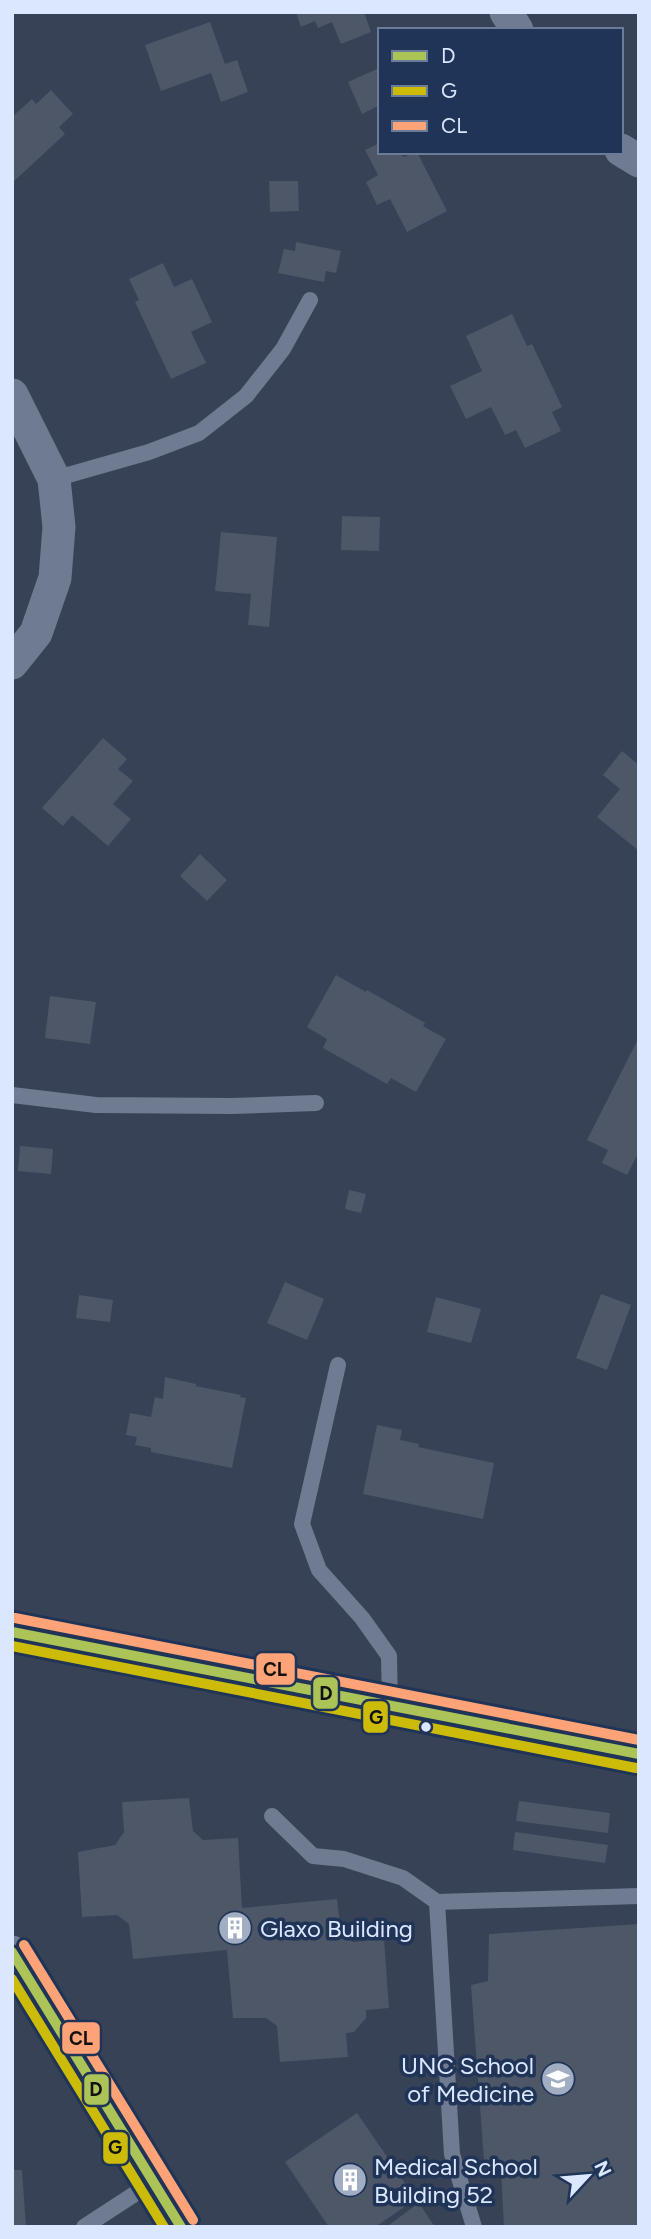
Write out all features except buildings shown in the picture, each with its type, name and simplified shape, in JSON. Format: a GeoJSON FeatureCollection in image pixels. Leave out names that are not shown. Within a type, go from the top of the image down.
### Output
{"type":"FeatureCollection","features":[{"type":"Feature","properties":{"kind":"main road"},"geometry":{"type":"LineString","coordinates":[[12,1632],[639,1755]]}},
{"type":"Feature","properties":{"kind":"street"},"geometry":{"type":"LineString","coordinates":[[506,12],[516,28]]}},
{"type":"Feature","properties":{"kind":"street"},"geometry":{"type":"LineString","coordinates":[[623,151],[639,161]]}},
{"type":"Feature","properties":{"kind":"street"},"geometry":{"type":"LineString","coordinates":[[12,395],[54,479],[59,527],[55,578],[36,633],[12,663]]}},
{"type":"Feature","properties":{"kind":"street"},"geometry":{"type":"LineString","coordinates":[[12,1952],[181,2227]]}},
{"type":"Feature","properties":{"kind":"lane"},"geometry":{"type":"LineString","coordinates":[[54,479],[149,452],[199,433],[246,396],[283,349],[310,300]]}},
{"type":"Feature","properties":{"kind":"lane"},"geometry":{"type":"LineString","coordinates":[[12,1096],[96,1105],[232,1107],[316,1103]]}},
{"type":"Feature","properties":{"kind":"lane"},"geometry":{"type":"LineString","coordinates":[[338,1365],[302,1524],[319,1570],[362,1618],[389,1656],[390,1706]]}},
{"type":"Feature","properties":{"kind":"lane"},"geometry":{"type":"LineString","coordinates":[[272,1816],[313,1856],[344,1859],[403,1878],[437,1902],[639,1896]]}},
{"type":"Feature","properties":{"kind":"lane"},"geometry":{"type":"LineString","coordinates":[[437,1902],[452,2154],[474,2227]]}},
{"type":"Feature","properties":{"kind":"lane"},"geometry":{"type":"LineString","coordinates":[[84,2227],[153,2182]]}},
{"type":"Feature","properties":{"kind":"transit line","name":"CL"},"geometry":{"type":"LineString","coordinates":[[15,1618],[639,1740]]}},
{"type":"Feature","properties":{"kind":"transit line","name":"D"},"geometry":{"type":"LineString","coordinates":[[12,1632],[639,1754]]}},
{"type":"Feature","properties":{"kind":"transit line","name":"G"},"geometry":{"type":"LineString","coordinates":[[12,1646],[636,1768]]}},
{"type":"Feature","properties":{"kind":"transit line","name":"CL"},"geometry":{"type":"LineString","coordinates":[[24,1945],[193,2220]]}},
{"type":"Feature","properties":{"kind":"transit line","name":"D"},"geometry":{"type":"LineString","coordinates":[[12,1952],[181,2227]]}},
{"type":"Feature","properties":{"kind":"transit line","name":"G"},"geometry":{"type":"LineString","coordinates":[[12,1979],[164,2227]]}},
{"type":"Feature","properties":{"kind":"place","name":"Glaxo Building"},"geometry":{"type":"Point","coordinates":[235,1928]}},
{"type":"Feature","properties":{"kind":"place","name":"UNC School of Medicine"},"geometry":{"type":"Point","coordinates":[558,2079]}},
{"type":"Feature","properties":{"kind":"place","name":"Medical School Building 52"},"geometry":{"type":"Point","coordinates":[350,2180]}}]}
